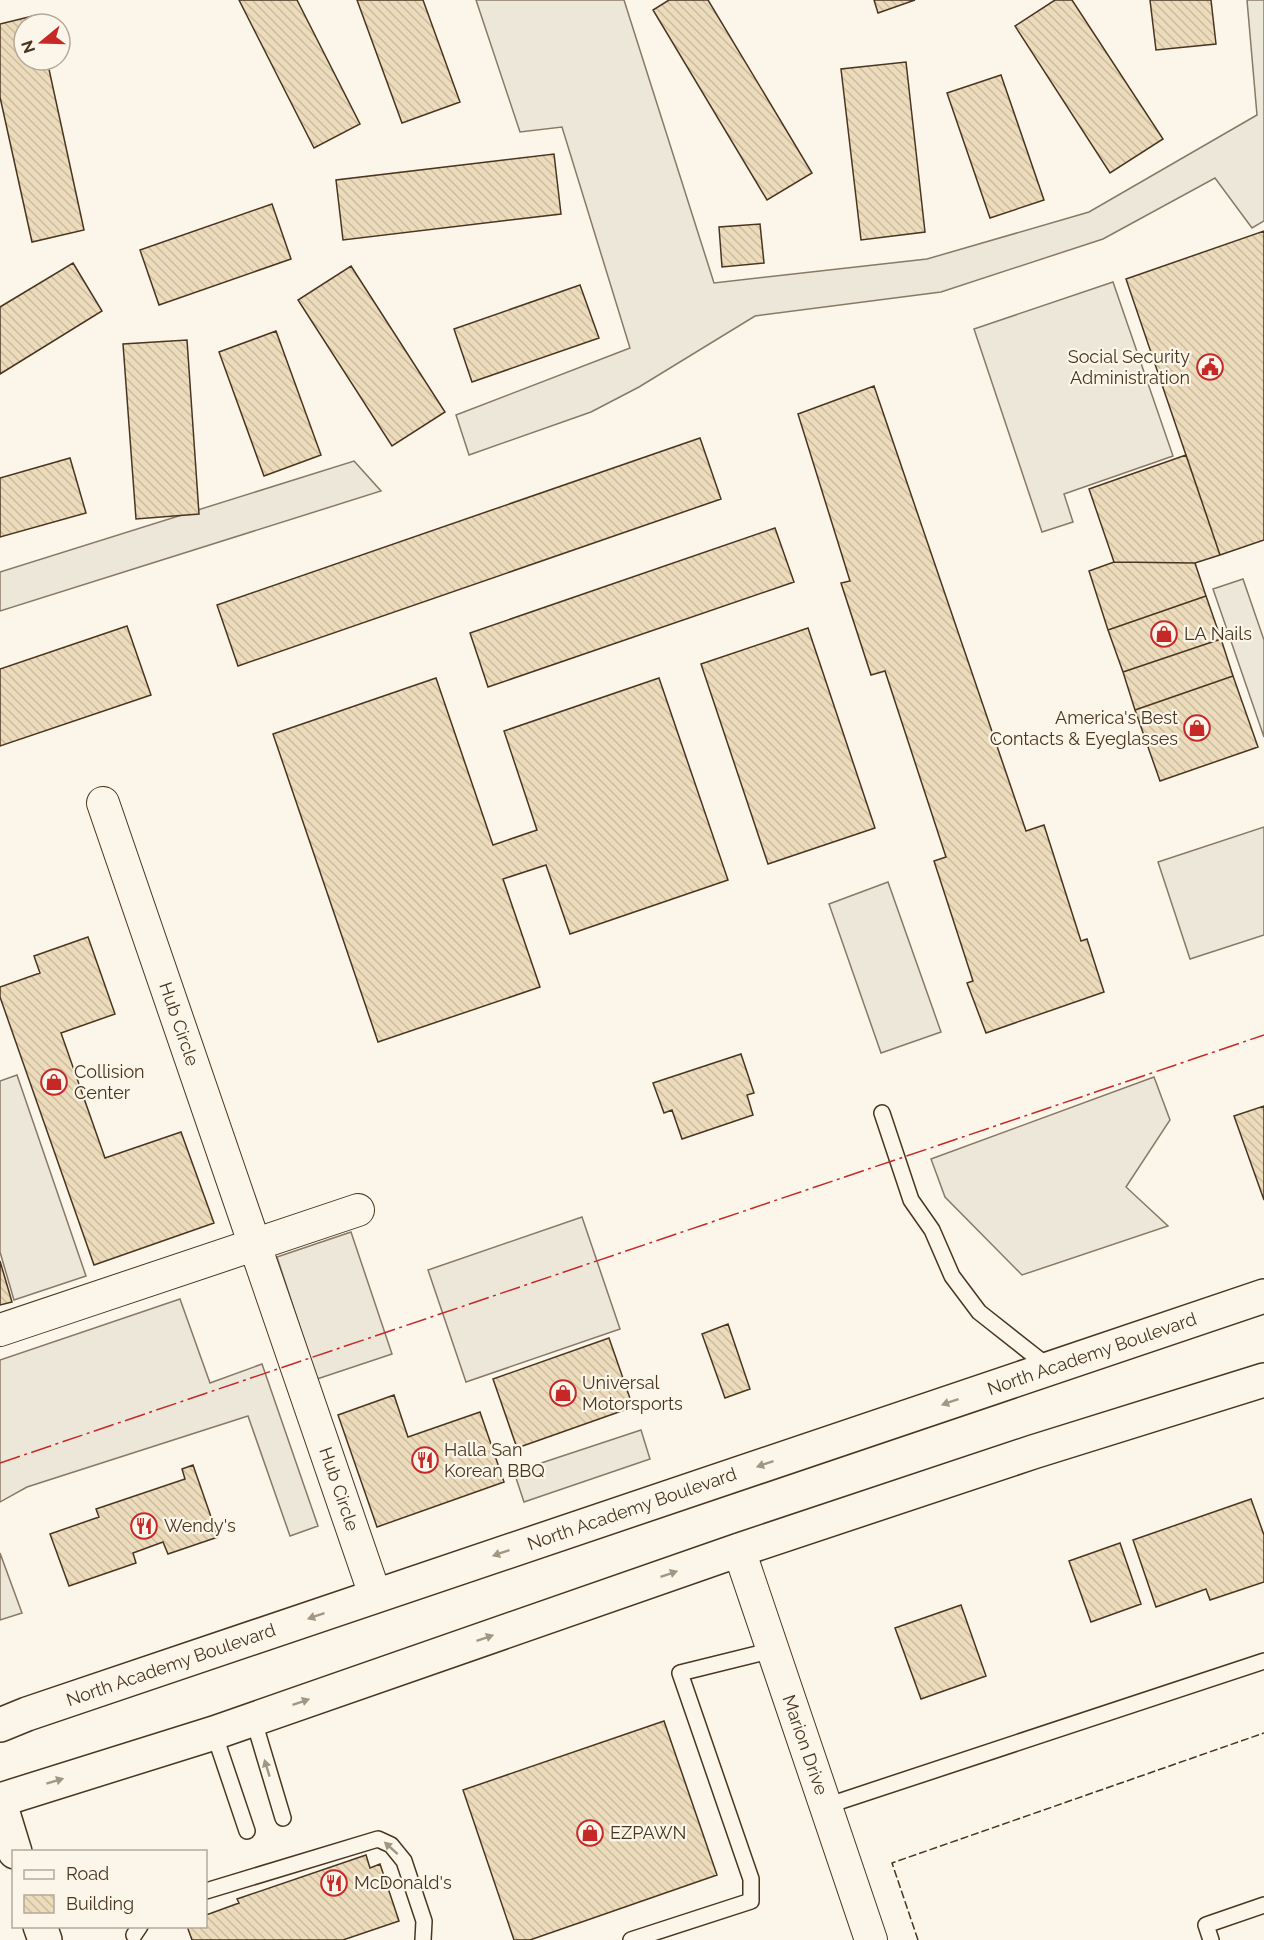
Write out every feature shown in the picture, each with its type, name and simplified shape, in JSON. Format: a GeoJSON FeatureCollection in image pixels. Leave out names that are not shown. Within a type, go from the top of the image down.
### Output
{"type":"FeatureCollection","features":[{"type":"Feature","properties":{"kind":"main road","name":"North Academy Boulevard"},"geometry":{"type":"LineString","coordinates":[[0,1725],[1264,1296]]}},
{"type":"Feature","properties":{"kind":"main road"},"geometry":{"type":"LineString","coordinates":[[15,1850],[0,1801],[213,1733],[738,1550],[1033,1452],[1264,1380]]}},
{"type":"Feature","properties":{"kind":"street","name":"Hub Circle"},"geometry":{"type":"LineString","coordinates":[[103,803],[375,1596]]}},
{"type":"Feature","properties":{"kind":"street"},"geometry":{"type":"LineString","coordinates":[[0,1330],[358,1210]]}},
{"type":"Feature","properties":{"kind":"street","name":"Marion Drive"},"geometry":{"type":"LineString","coordinates":[[738,1550],[871,1940]]}},
{"type":"Feature","properties":{"kind":"lane"},"geometry":{"type":"LineString","coordinates":[[882,1113],[911,1200],[932,1230],[952,1276],[980,1312],[1050,1368]]}},
{"type":"Feature","properties":{"kind":"lane"},"geometry":{"type":"LineString","coordinates":[[631,1940],[752,1901],[751,1879],[680,1673],[773,1650]]}},
{"type":"Feature","properties":{"kind":"lane"},"geometry":{"type":"LineString","coordinates":[[826,1806],[1264,1661]]}},
{"type":"Feature","properties":{"kind":"lane"},"geometry":{"type":"LineString","coordinates":[[253,1718],[283,1818]]}},
{"type":"Feature","properties":{"kind":"lane"},"geometry":{"type":"LineString","coordinates":[[213,1733],[247,1831]]}},
{"type":"Feature","properties":{"kind":"lane"},"geometry":{"type":"LineString","coordinates":[[207,1892],[378,1839],[391,1845],[404,1861],[424,1921],[423,1940]]}},
{"type":"Feature","properties":{"kind":"lane"},"geometry":{"type":"LineString","coordinates":[[1211,1940],[1206,1925],[1264,1905]]}},
{"type":"Feature","properties":{"kind":"shaded area"},"geometry":{"type":"Polygon","coordinates":[[[476,0],[624,0],[714,283],[927,259],[1089,212],[1257,115],[1247,0],[1264,0],[1264,221],[1252,228],[1215,178],[1103,239],[941,292],[755,316],[639,387],[591,412],[469,455],[456,415],[630,348],[562,127],[520,132],[476,0]]]}},
{"type":"Feature","properties":{"kind":"shaded area"},"geometry":{"type":"Polygon","coordinates":[[[1113,282],[1173,456],[1064,494],[1073,522],[1042,532],[974,329],[1113,282]]]}},
{"type":"Feature","properties":{"kind":"shaded area"},"geometry":{"type":"Polygon","coordinates":[[[354,461],[381,491],[0,611],[0,572],[354,461]]]}},
{"type":"Feature","properties":{"kind":"shaded area"},"geometry":{"type":"Polygon","coordinates":[[[1243,579],[1264,640],[1264,737],[1213,589],[1243,579]]]}},
{"type":"Feature","properties":{"kind":"shaded area"},"geometry":{"type":"Polygon","coordinates":[[[1264,827],[1264,935],[1190,959],[1158,862],[1264,827]]]}},
{"type":"Feature","properties":{"kind":"shaded area"},"geometry":{"type":"Polygon","coordinates":[[[888,882],[941,1032],[881,1053],[829,904],[888,882]]]}},
{"type":"Feature","properties":{"kind":"shaded area"},"geometry":{"type":"Polygon","coordinates":[[[17,1075],[86,1276],[14,1300],[0,1252],[0,1081],[17,1075]]]}},
{"type":"Feature","properties":{"kind":"shaded area"},"geometry":{"type":"Polygon","coordinates":[[[1154,1077],[1170,1120],[1126,1187],[1168,1226],[1022,1275],[945,1197],[931,1159],[1154,1077]]]}},
{"type":"Feature","properties":{"kind":"shaded area"},"geometry":{"type":"Polygon","coordinates":[[[582,1217],[620,1329],[466,1382],[428,1270],[582,1217]]]}},
{"type":"Feature","properties":{"kind":"shaded area"},"geometry":{"type":"Polygon","coordinates":[[[351,1232],[392,1354],[317,1379],[277,1257],[351,1232]]]}},
{"type":"Feature","properties":{"kind":"shaded area"},"geometry":{"type":"Polygon","coordinates":[[[180,1299],[210,1383],[262,1364],[318,1526],[290,1536],[248,1416],[27,1487],[0,1502],[0,1360],[180,1299]]]}},
{"type":"Feature","properties":{"kind":"shaded area"},"geometry":{"type":"Polygon","coordinates":[[[641,1430],[650,1459],[524,1502],[514,1472],[641,1430]]]}},
{"type":"Feature","properties":{"kind":"shaded area"},"geometry":{"type":"Polygon","coordinates":[[[0,1553],[22,1613],[0,1620],[0,1553]]]}},
{"type":"Feature","properties":{"kind":"building"},"geometry":{"type":"Polygon","coordinates":[[[239,0],[297,0],[360,124],[314,148],[239,0]]]}},
{"type":"Feature","properties":{"kind":"building"},"geometry":{"type":"Polygon","coordinates":[[[357,0],[423,0],[460,102],[402,123],[357,0]]]}},
{"type":"Feature","properties":{"kind":"building"},"geometry":{"type":"Polygon","coordinates":[[[669,0],[708,0],[812,173],[767,200],[653,10],[669,0]]]}},
{"type":"Feature","properties":{"kind":"building"},"geometry":{"type":"Polygon","coordinates":[[[874,0],[915,0],[878,13],[874,0]]]}},
{"type":"Feature","properties":{"kind":"building"},"geometry":{"type":"Polygon","coordinates":[[[1055,0],[1072,0],[1163,139],[1110,173],[1015,26],[1055,0]]]}},
{"type":"Feature","properties":{"kind":"building"},"geometry":{"type":"Polygon","coordinates":[[[1150,0],[1211,0],[1216,44],[1156,50],[1150,0]]]}},
{"type":"Feature","properties":{"kind":"building"},"geometry":{"type":"Polygon","coordinates":[[[12,21],[12,72],[50,72],[84,230],[32,242],[0,97],[0,24],[12,21]]]}},
{"type":"Feature","properties":{"kind":"building"},"geometry":{"type":"Polygon","coordinates":[[[906,62],[925,232],[861,240],[841,69],[906,62]]]}},
{"type":"Feature","properties":{"kind":"building"},"geometry":{"type":"Polygon","coordinates":[[[1001,75],[1044,200],[990,218],[947,93],[1001,75]]]}},
{"type":"Feature","properties":{"kind":"building"},"geometry":{"type":"Polygon","coordinates":[[[554,154],[561,214],[343,240],[336,180],[554,154]]]}},
{"type":"Feature","properties":{"kind":"building"},"geometry":{"type":"Polygon","coordinates":[[[272,204],[291,259],[159,305],[140,250],[272,204]]]}},
{"type":"Feature","properties":{"kind":"building"},"geometry":{"type":"Polygon","coordinates":[[[760,224],[764,263],[722,267],[719,227],[760,224]]]}},
{"type":"Feature","properties":{"kind":"building","name":"Social Security Administration"},"geometry":{"type":"Polygon","coordinates":[[[1264,231],[1264,540],[1220,555],[1126,279],[1264,231]]]}},
{"type":"Feature","properties":{"kind":"building"},"geometry":{"type":"Polygon","coordinates":[[[73,263],[102,311],[0,374],[0,307],[73,263]]]}},
{"type":"Feature","properties":{"kind":"building"},"geometry":{"type":"Polygon","coordinates":[[[351,266],[445,412],[392,446],[298,300],[351,266]]]}},
{"type":"Feature","properties":{"kind":"building"},"geometry":{"type":"Polygon","coordinates":[[[580,285],[599,338],[472,382],[454,329],[580,285]]]}},
{"type":"Feature","properties":{"kind":"building"},"geometry":{"type":"Polygon","coordinates":[[[276,331],[321,455],[264,476],[219,352],[276,331]]]}},
{"type":"Feature","properties":{"kind":"building"},"geometry":{"type":"Polygon","coordinates":[[[187,340],[199,514],[136,519],[123,344],[187,340]]]}},
{"type":"Feature","properties":{"kind":"building"},"geometry":{"type":"Polygon","coordinates":[[[874,386],[1026,831],[1044,825],[1081,941],[1087,939],[1104,992],[986,1033],[967,983],[973,981],[934,861],[946,857],[885,671],[871,675],[841,583],[850,581],[798,414],[874,386]]]}},
{"type":"Feature","properties":{"kind":"building"},"geometry":{"type":"Polygon","coordinates":[[[700,438],[721,499],[238,666],[217,605],[700,438]]]}},
{"type":"Feature","properties":{"kind":"building"},"geometry":{"type":"Polygon","coordinates":[[[1186,455],[1220,555],[1195,563],[1114,562],[1089,489],[1186,455]]]}},
{"type":"Feature","properties":{"kind":"building"},"geometry":{"type":"Polygon","coordinates":[[[70,458],[86,513],[0,537],[0,478],[70,458]]]}},
{"type":"Feature","properties":{"kind":"building"},"geometry":{"type":"Polygon","coordinates":[[[775,528],[794,582],[488,687],[470,633],[775,528]]]}},
{"type":"Feature","properties":{"kind":"building"},"geometry":{"type":"Polygon","coordinates":[[[1114,562],[1195,563],[1206,596],[1108,630],[1089,571],[1114,562]]]}},
{"type":"Feature","properties":{"kind":"building","name":"LA Nails"},"geometry":{"type":"Polygon","coordinates":[[[1206,596],[1221,639],[1123,672],[1108,630],[1206,596]]]}},
{"type":"Feature","properties":{"kind":"building"},"geometry":{"type":"Polygon","coordinates":[[[127,626],[151,695],[0,746],[0,669],[127,626]]]}},
{"type":"Feature","properties":{"kind":"building"},"geometry":{"type":"Polygon","coordinates":[[[808,628],[875,828],[768,864],[701,664],[808,628]]]}},
{"type":"Feature","properties":{"kind":"building"},"geometry":{"type":"Polygon","coordinates":[[[1221,639],[1233,676],[1135,710],[1123,672],[1221,639]]]}},
{"type":"Feature","properties":{"kind":"building","name":"America's Best Contacts & Eyeglasses"},"geometry":{"type":"Polygon","coordinates":[[[1233,676],[1258,747],[1160,781],[1135,710],[1233,676]]]}},
{"type":"Feature","properties":{"kind":"building"},"geometry":{"type":"Polygon","coordinates":[[[436,678],[493,845],[537,830],[504,731],[659,678],[728,880],[570,934],[546,865],[503,879],[540,987],[378,1042],[273,734],[436,678]]]}},
{"type":"Feature","properties":{"kind":"building","name":"Collision Center"},"geometry":{"type":"Polygon","coordinates":[[[88,937],[115,1014],[61,1033],[105,1158],[181,1132],[214,1223],[94,1265],[0,997],[0,987],[40,973],[34,956],[88,937]]]}},
{"type":"Feature","properties":{"kind":"building"},"geometry":{"type":"Polygon","coordinates":[[[741,1054],[754,1093],[747,1095],[753,1115],[682,1139],[672,1110],[664,1113],[653,1083],[741,1054]]]}},
{"type":"Feature","properties":{"kind":"building"},"geometry":{"type":"Polygon","coordinates":[[[1264,1106],[1264,1200],[1234,1116],[1264,1106]]]}},
{"type":"Feature","properties":{"kind":"building"},"geometry":{"type":"Polygon","coordinates":[[[0,1261],[12,1302],[0,1305],[0,1261]]]}},
{"type":"Feature","properties":{"kind":"building"},"geometry":{"type":"Polygon","coordinates":[[[728,1324],[750,1389],[725,1398],[702,1334],[728,1324]]]}},
{"type":"Feature","properties":{"kind":"building","name":"Universal Motorsports"},"geometry":{"type":"Polygon","coordinates":[[[609,1338],[633,1407],[517,1448],[493,1379],[609,1338]]]}},
{"type":"Feature","properties":{"kind":"building","name":"Halla San Korean BBQ"},"geometry":{"type":"Polygon","coordinates":[[[394,1395],[408,1437],[480,1412],[504,1482],[377,1527],[338,1415],[394,1395]]]}},
{"type":"Feature","properties":{"kind":"building","name":"Wendy's"},"geometry":{"type":"Polygon","coordinates":[[[193,1465],[218,1537],[168,1554],[163,1542],[133,1553],[136,1563],[69,1586],[50,1534],[99,1517],[96,1509],[185,1479],[182,1469],[193,1465]]]}},
{"type":"Feature","properties":{"kind":"building"},"geometry":{"type":"Polygon","coordinates":[[[1251,1499],[1264,1535],[1264,1582],[1210,1600],[1206,1589],[1156,1607],[1133,1540],[1251,1499]]]}},
{"type":"Feature","properties":{"kind":"building"},"geometry":{"type":"Polygon","coordinates":[[[1120,1543],[1141,1604],[1091,1622],[1069,1561],[1120,1543]]]}},
{"type":"Feature","properties":{"kind":"building"},"geometry":{"type":"Polygon","coordinates":[[[961,1605],[986,1676],[921,1699],[895,1628],[961,1605]]]}},
{"type":"Feature","properties":{"kind":"building","name":"EZPAWN"},"geometry":{"type":"Polygon","coordinates":[[[664,1721],[717,1875],[530,1940],[514,1940],[463,1790],[664,1721]]]}},
{"type":"Feature","properties":{"kind":"building","name":"McDonald's"},"geometry":{"type":"Polygon","coordinates":[[[366,1855],[370,1868],[380,1864],[399,1921],[343,1940],[192,1940],[188,1928],[207,1928],[207,1915],[239,1903],[237,1899],[366,1855]]]}},
{"type":"Feature","properties":{"kind":"fence"},"geometry":{"type":"LineString","coordinates":[[918,1940],[892,1863],[1264,1733]]}},
{"type":"Feature","properties":{"kind":"power"},"geometry":{"type":"LineString","coordinates":[[0,1463],[1264,1035]]}},
{"type":"Feature","properties":{"kind":"place","name":"Social Security Administration"},"geometry":{"type":"Point","coordinates":[1210,367]}},
{"type":"Feature","properties":{"kind":"place","name":"LA Nails"},"geometry":{"type":"Point","coordinates":[1164,634]}},
{"type":"Feature","properties":{"kind":"place","name":"America's Best Contacts & Eyeglasses"},"geometry":{"type":"Point","coordinates":[1197,728]}},
{"type":"Feature","properties":{"kind":"place","name":"Collision Center"},"geometry":{"type":"Point","coordinates":[54,1082]}},
{"type":"Feature","properties":{"kind":"place","name":"Universal Motorsports"},"geometry":{"type":"Point","coordinates":[563,1393]}},
{"type":"Feature","properties":{"kind":"place","name":"Halla San Korean BBQ"},"geometry":{"type":"Point","coordinates":[425,1460]}},
{"type":"Feature","properties":{"kind":"place","name":"Wendy's"},"geometry":{"type":"Point","coordinates":[144,1526]}},
{"type":"Feature","properties":{"kind":"place","name":"EZPAWN"},"geometry":{"type":"Point","coordinates":[590,1833]}},
{"type":"Feature","properties":{"kind":"place","name":"McDonald's"},"geometry":{"type":"Point","coordinates":[334,1883]}}]}
